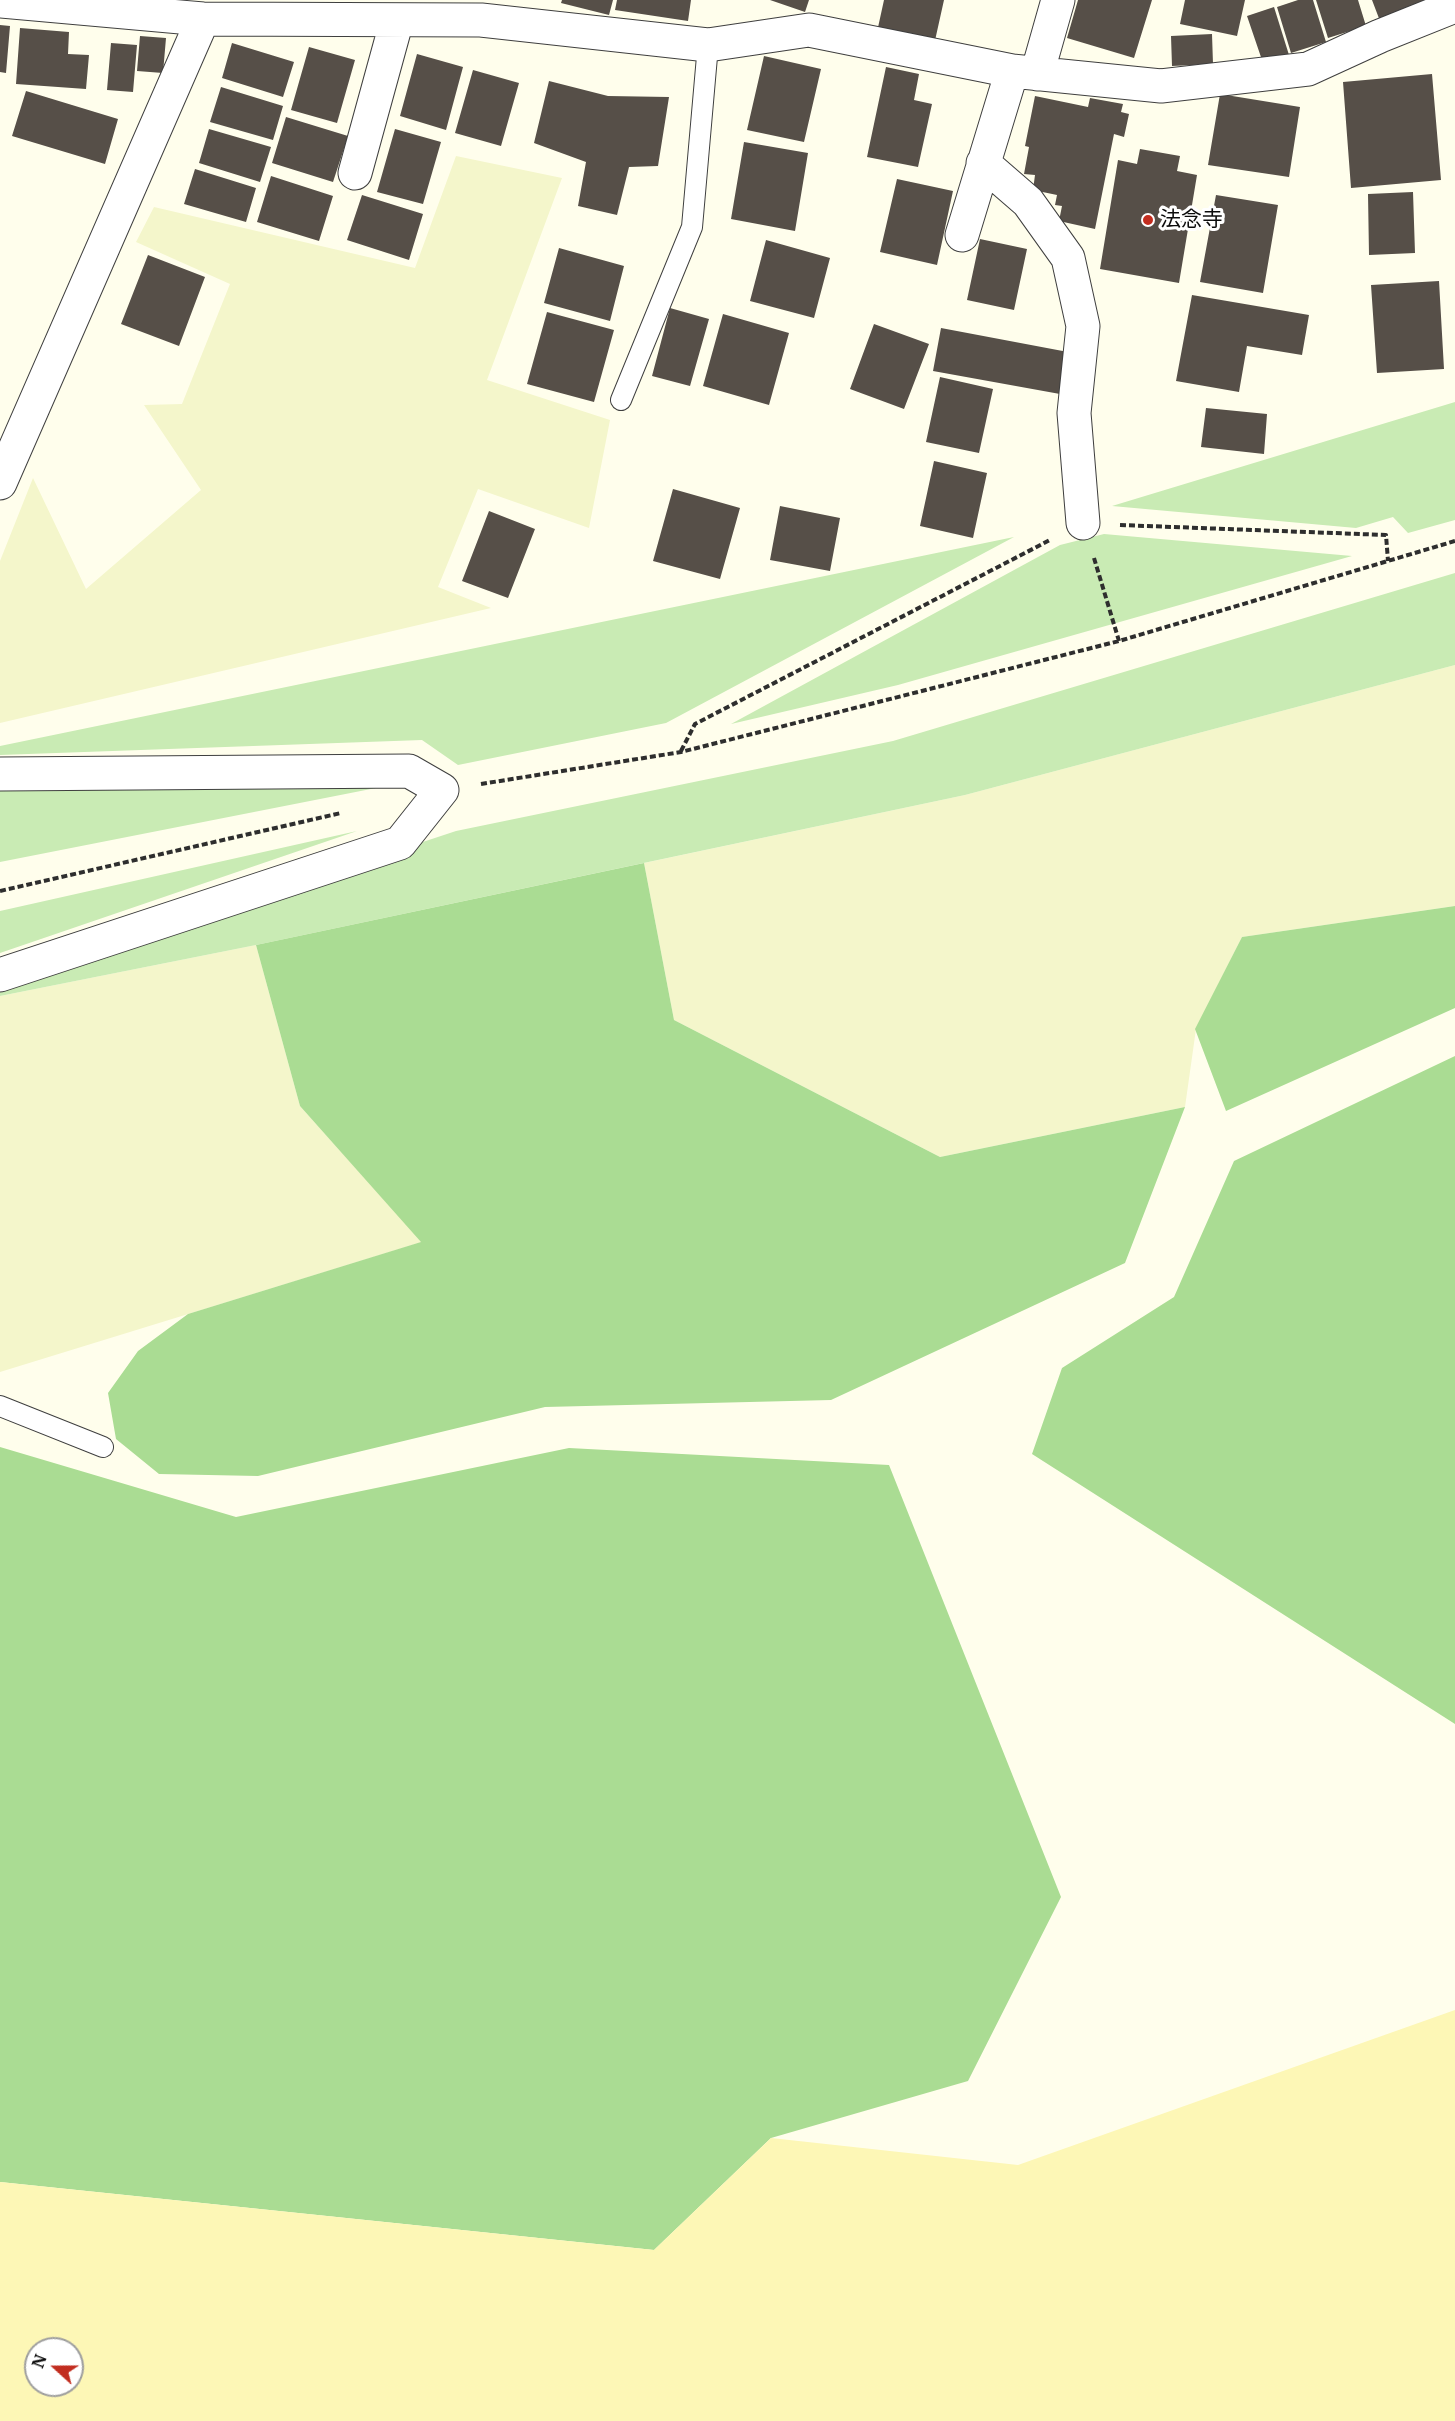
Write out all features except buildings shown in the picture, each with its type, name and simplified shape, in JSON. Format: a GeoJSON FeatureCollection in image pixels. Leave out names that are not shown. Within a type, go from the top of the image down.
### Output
{"type":"FeatureCollection","features":[{"type":"Feature","properties":{"kind":"street"},"geometry":{"type":"LineString","coordinates":[[962,235],[983,163],[1058,0]]}},
{"type":"Feature","properties":{"kind":"street"},"geometry":{"type":"LineString","coordinates":[[0,1],[203,19],[397,20],[481,10],[708,45],[809,30],[1025,73],[1161,86],[1308,69],[1380,36],[1455,6]]}},
{"type":"Feature","properties":{"kind":"street"},"geometry":{"type":"LineString","coordinates":[[0,483],[203,19]]}},
{"type":"Feature","properties":{"kind":"street"},"geometry":{"type":"LineString","coordinates":[[354,173],[397,20]]}},
{"type":"Feature","properties":{"kind":"street"},"geometry":{"type":"LineString","coordinates":[[983,163],[1028,202],[1068,258],[1083,326],[1074,413],[1083,523]]}},
{"type":"Feature","properties":{"kind":"street"},"geometry":{"type":"LineString","coordinates":[[0,774],[409,771],[442,790],[400,843],[0,975]]}},
{"type":"Feature","properties":{"kind":"lane"},"geometry":{"type":"LineString","coordinates":[[621,400],[692,227],[708,45]]}},
{"type":"Feature","properties":{"kind":"lane"},"geometry":{"type":"LineString","coordinates":[[0,1406],[103,1447]]}},
{"type":"Feature","properties":{"kind":"path"},"geometry":{"type":"LineString","coordinates":[[1083,523],[1119,640]]}},
{"type":"Feature","properties":{"kind":"path"},"geometry":{"type":"LineString","coordinates":[[681,752],[695,724],[1083,523],[1386,535],[1388,561]]}},
{"type":"Feature","properties":{"kind":"path"},"geometry":{"type":"LineString","coordinates":[[442,790],[681,752],[1119,640],[1455,541]]}},
{"type":"Feature","properties":{"kind":"path"},"geometry":{"type":"LineString","coordinates":[[0,891],[349,811]]}},
{"type":"Feature","properties":{"kind":"green space"},"geometry":{"type":"Polygon","coordinates":[[[456,156],[562,178],[487,380],[610,420],[589,528],[478,489],[438,587],[491,608],[0,723],[0,561],[33,478],[86,589],[201,490],[144,405],[182,404],[230,284],[136,242],[154,207],[415,268],[456,156]]]}},
{"type":"Feature","properties":{"kind":"green space"},"geometry":{"type":"Polygon","coordinates":[[[1455,402],[1455,520],[1408,533],[1393,517],[1356,528],[1112,506],[1455,402]]]}},
{"type":"Feature","properties":{"kind":"green space"},"geometry":{"type":"Polygon","coordinates":[[[1104,534],[1352,556],[898,685],[731,724],[1060,545],[1104,534]]]}},
{"type":"Feature","properties":{"kind":"green space"},"geometry":{"type":"Polygon","coordinates":[[[1014,537],[666,723],[458,765],[422,740],[0,755],[0,746],[1014,537]]]}},
{"type":"Feature","properties":{"kind":"green space"},"geometry":{"type":"Polygon","coordinates":[[[1455,573],[1455,665],[965,795],[256,945],[0,996],[0,982],[456,831],[893,741],[1455,573]]]}},
{"type":"Feature","properties":{"kind":"green space"},"geometry":{"type":"Polygon","coordinates":[[[1455,665],[1455,906],[1242,937],[1196,1029],[1185,1107],[940,1157],[674,1020],[644,863],[965,795],[1455,665]]]}},
{"type":"Feature","properties":{"kind":"green space"},"geometry":{"type":"Polygon","coordinates":[[[381,787],[0,862],[0,789],[381,787]]]}},
{"type":"Feature","properties":{"kind":"green space"},"geometry":{"type":"Polygon","coordinates":[[[357,831],[0,953],[0,911],[357,831]]]}},
{"type":"Feature","properties":{"kind":"green space"},"geometry":{"type":"Polygon","coordinates":[[[644,863],[674,1020],[940,1157],[1185,1107],[1125,1263],[831,1400],[545,1407],[258,1476],[159,1474],[116,1439],[108,1393],[138,1351],[188,1314],[421,1242],[300,1106],[256,945],[644,863]]]}},
{"type":"Feature","properties":{"kind":"green space"},"geometry":{"type":"Polygon","coordinates":[[[1455,906],[1455,1008],[1226,1111],[1195,1029],[1242,937],[1455,906]]]}},
{"type":"Feature","properties":{"kind":"green space"},"geometry":{"type":"Polygon","coordinates":[[[256,945],[300,1106],[422,1242],[0,1372],[0,996],[256,945]]]}},
{"type":"Feature","properties":{"kind":"green space"},"geometry":{"type":"Polygon","coordinates":[[[1455,1056],[1455,1724],[1032,1454],[1062,1368],[1174,1297],[1234,1161],[1455,1056]]]}},
{"type":"Feature","properties":{"kind":"green space"},"geometry":{"type":"Polygon","coordinates":[[[0,1447],[236,1517],[569,1448],[889,1465],[1061,1897],[968,2081],[771,2138],[654,2250],[0,2182],[0,1447]]]}},
{"type":"Feature","properties":{"kind":"sand"},"geometry":{"type":"Polygon","coordinates":[[[1455,2010],[1455,2421],[0,2421],[0,2182],[654,2250],[771,2138],[1018,2165],[1455,2010]]]}},
{"type":"Feature","properties":{"kind":"place","name":"法念寺"},"geometry":{"type":"Point","coordinates":[1148,220]}}]}
